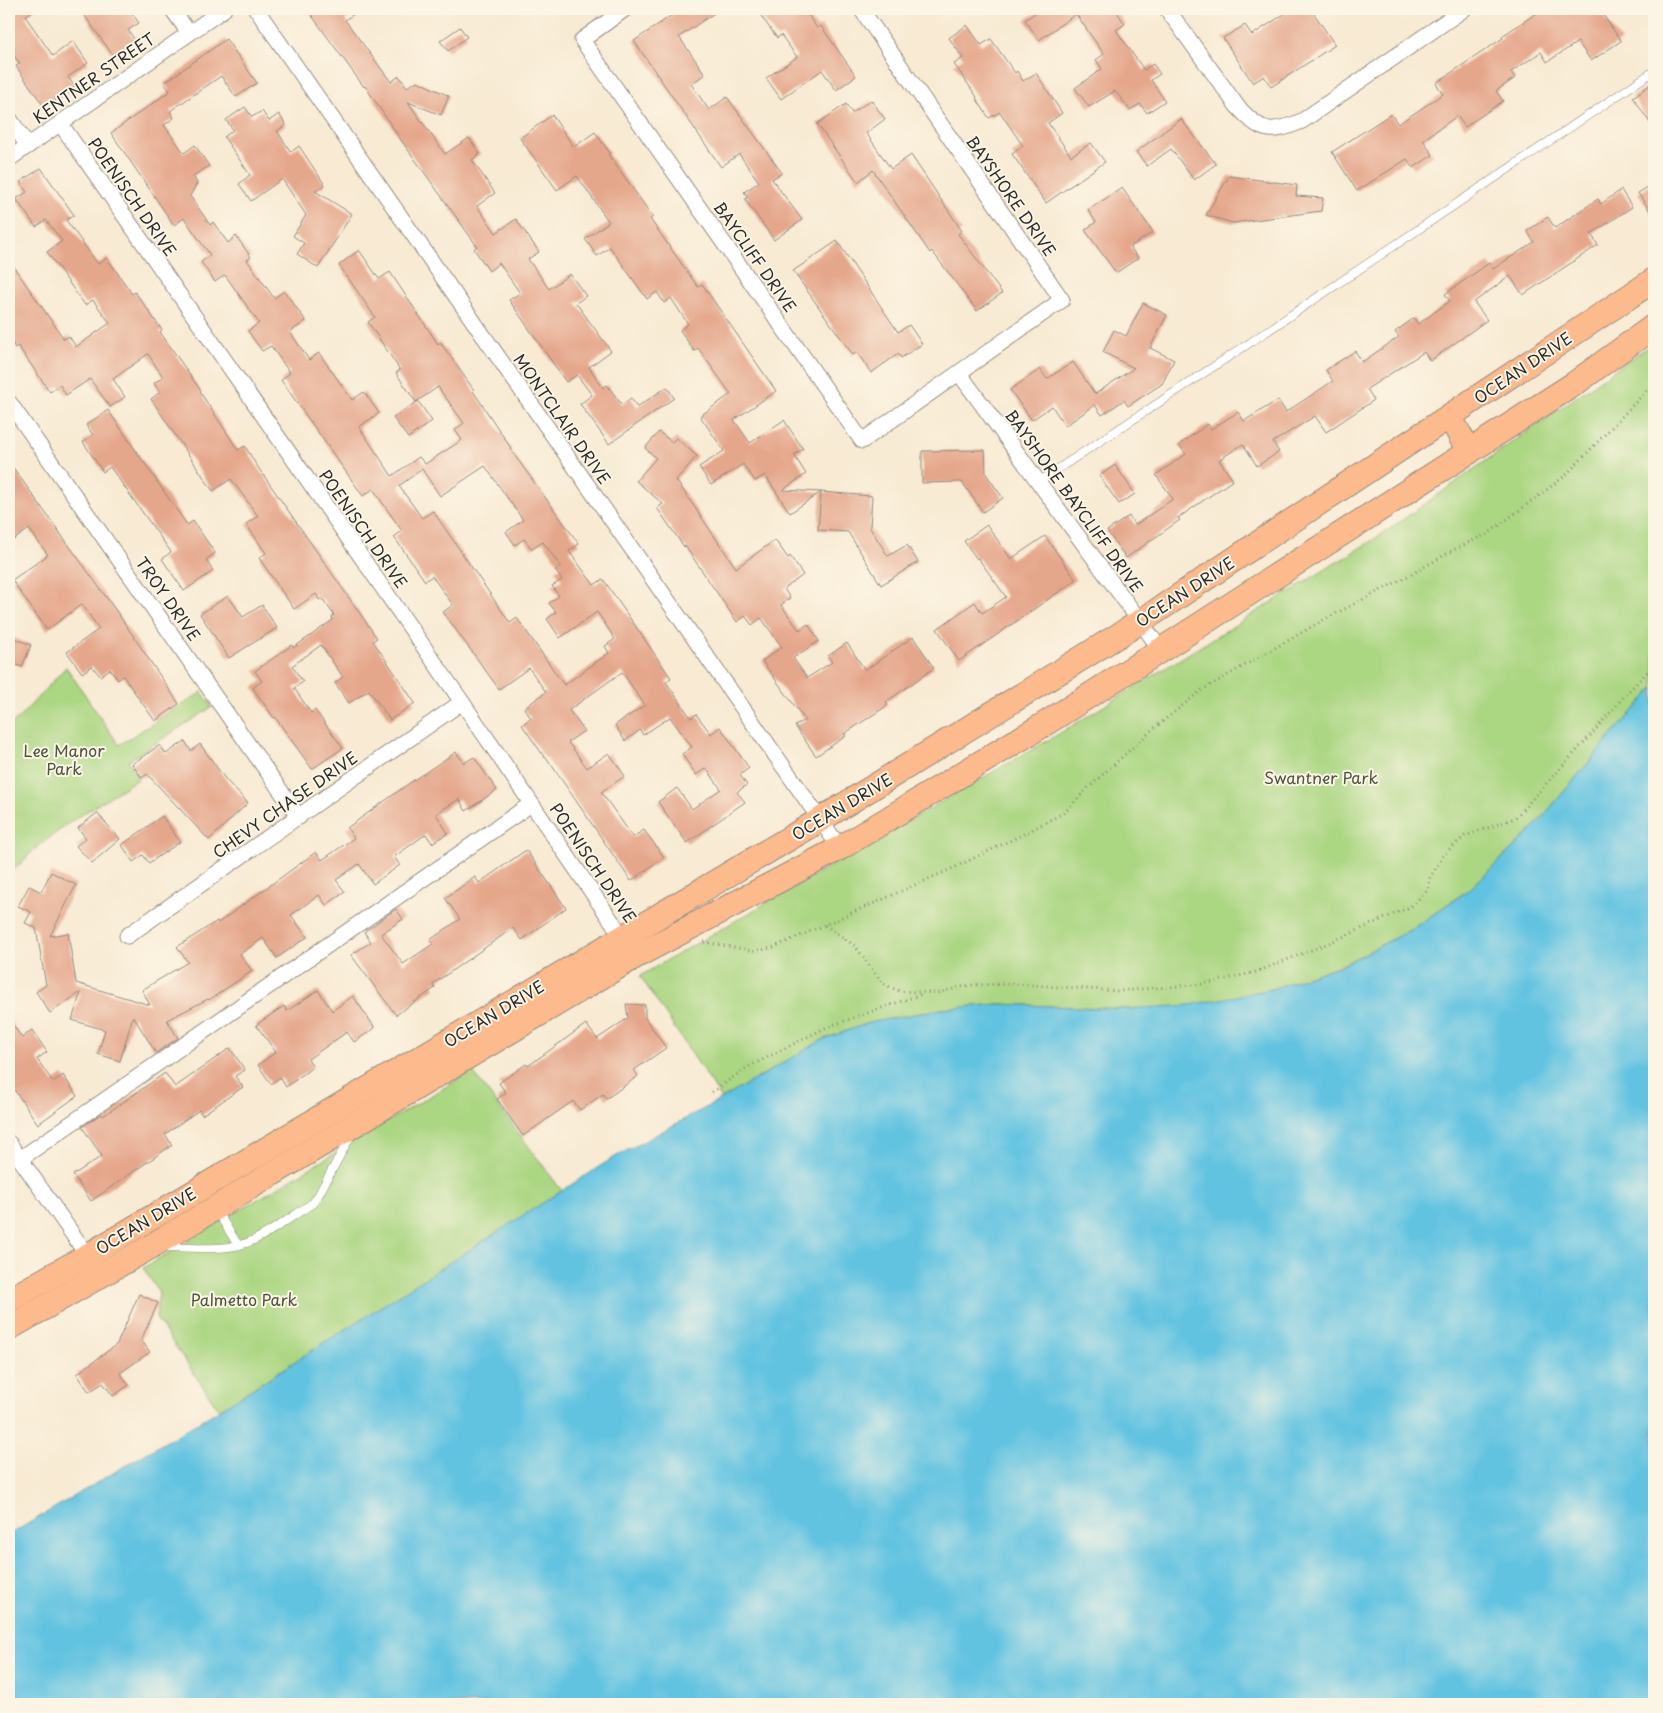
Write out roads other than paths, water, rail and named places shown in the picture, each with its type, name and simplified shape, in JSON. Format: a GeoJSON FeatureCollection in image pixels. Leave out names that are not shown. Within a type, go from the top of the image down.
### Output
{"type":"FeatureCollection","features":[{"type":"Feature","properties":{"kind":"main road","name":"OCEAN DRIVE"},"geometry":{"type":"LineString","coordinates":[[9,1328],[101,1276],[496,1040],[630,947],[820,820],[1140,622],[1654,280]]}},
{"type":"Feature","properties":{"kind":"main road","name":"OCEAN DRIVE"},"geometry":{"type":"LineString","coordinates":[[9,1300],[87,1256],[484,1020],[630,947],[840,848],[1161,650],[1574,384],[1654,326]]}},
{"type":"Feature","properties":{"kind":"main road"},"geometry":{"type":"LineString","coordinates":[[1450,417],[1469,452]]}},
{"type":"Feature","properties":{"kind":"main road"},"geometry":{"type":"LineString","coordinates":[[958,735],[978,764]]}},
{"type":"Feature","properties":{"kind":"main road"},"geometry":{"type":"LineString","coordinates":[[484,1020],[496,1040]]}},
{"type":"Feature","properties":{"kind":"main road"},"geometry":{"type":"LineString","coordinates":[[218,1177],[223,1203]]}},
{"type":"Feature","properties":{"kind":"street"},"geometry":{"type":"LineString","coordinates":[[172,9],[189,33]]}},
{"type":"Feature","properties":{"kind":"street","name":"KENTNER STREET"},"geometry":{"type":"LineString","coordinates":[[9,159],[224,9]]}},
{"type":"Feature","properties":{"kind":"street","name":"MONTCLAIR DRIVE"},"geometry":{"type":"LineString","coordinates":[[256,9],[840,848]]}},
{"type":"Feature","properties":{"kind":"street","name":"BAYCLIFF DRIVE"},"geometry":{"type":"LineString","coordinates":[[625,9],[582,40],[862,441],[959,373]]}},
{"type":"Feature","properties":{"kind":"street","name":"BAYSHORE DRIVE"},"geometry":{"type":"LineString","coordinates":[[861,9],[1062,300],[959,373]]}},
{"type":"Feature","properties":{"kind":"street"},"geometry":{"type":"LineString","coordinates":[[1166,9],[1250,121],[1264,129],[1282,130],[1302,121],[1464,9]]}},
{"type":"Feature","properties":{"kind":"street"},"geometry":{"type":"LineString","coordinates":[[9,118],[28,146]]}},
{"type":"Feature","properties":{"kind":"street","name":"POENISCH DRIVE"},"geometry":{"type":"LineString","coordinates":[[60,123],[630,947]]}},
{"type":"Feature","properties":{"kind":"street","name":"BAYSHORE BAYCLIFF DRIVE"},"geometry":{"type":"LineString","coordinates":[[959,373],[1161,650]]}},
{"type":"Feature","properties":{"kind":"street","name":"TROY DRIVE"},"geometry":{"type":"LineString","coordinates":[[9,402],[300,817]]}},
{"type":"Feature","properties":{"kind":"street","name":"CHEVY CHASE DRIVE"},"geometry":{"type":"LineString","coordinates":[[127,936],[300,817],[462,702]]}},
{"type":"Feature","properties":{"kind":"street"},"geometry":{"type":"LineString","coordinates":[[20,1159],[532,804]]}},
{"type":"Feature","properties":{"kind":"street"},"geometry":{"type":"LineString","coordinates":[[9,1143],[101,1276]]}},
{"type":"Feature","properties":{"kind":"lane"},"geometry":{"type":"LineString","coordinates":[[1038,482],[1248,344],[1654,71]]}},
{"type":"Feature","properties":{"kind":"lane"},"geometry":{"type":"LineString","coordinates":[[150,1247],[220,1248],[238,1245],[255,1239],[313,1203],[356,1124]]}},
{"type":"Feature","properties":{"kind":"lane"},"geometry":{"type":"LineString","coordinates":[[223,1203],[238,1245]]}},
{"type":"Feature","properties":{"kind":"water"},"geometry":{"type":"Polygon","coordinates":[[[1654,688],[1654,1704],[9,1704],[9,1535],[219,1410],[613,1158],[722,1099],[824,1039],[869,1023],[941,1009],[999,1004],[1126,1009],[1190,1005],[1272,989],[1345,964],[1412,929],[1471,888],[1530,832],[1654,688]]]}},
{"type":"Feature","properties":{"kind":"park label","name":"Lee Manor Park"},"geometry":{"type":"Point","coordinates":[64,760]}},
{"type":"Feature","properties":{"kind":"park label","name":"Swantner Park"},"geometry":{"type":"Point","coordinates":[1321,778]}},
{"type":"Feature","properties":{"kind":"park label","name":"Palmetto Park"},"geometry":{"type":"Point","coordinates":[244,1300]}}]}
